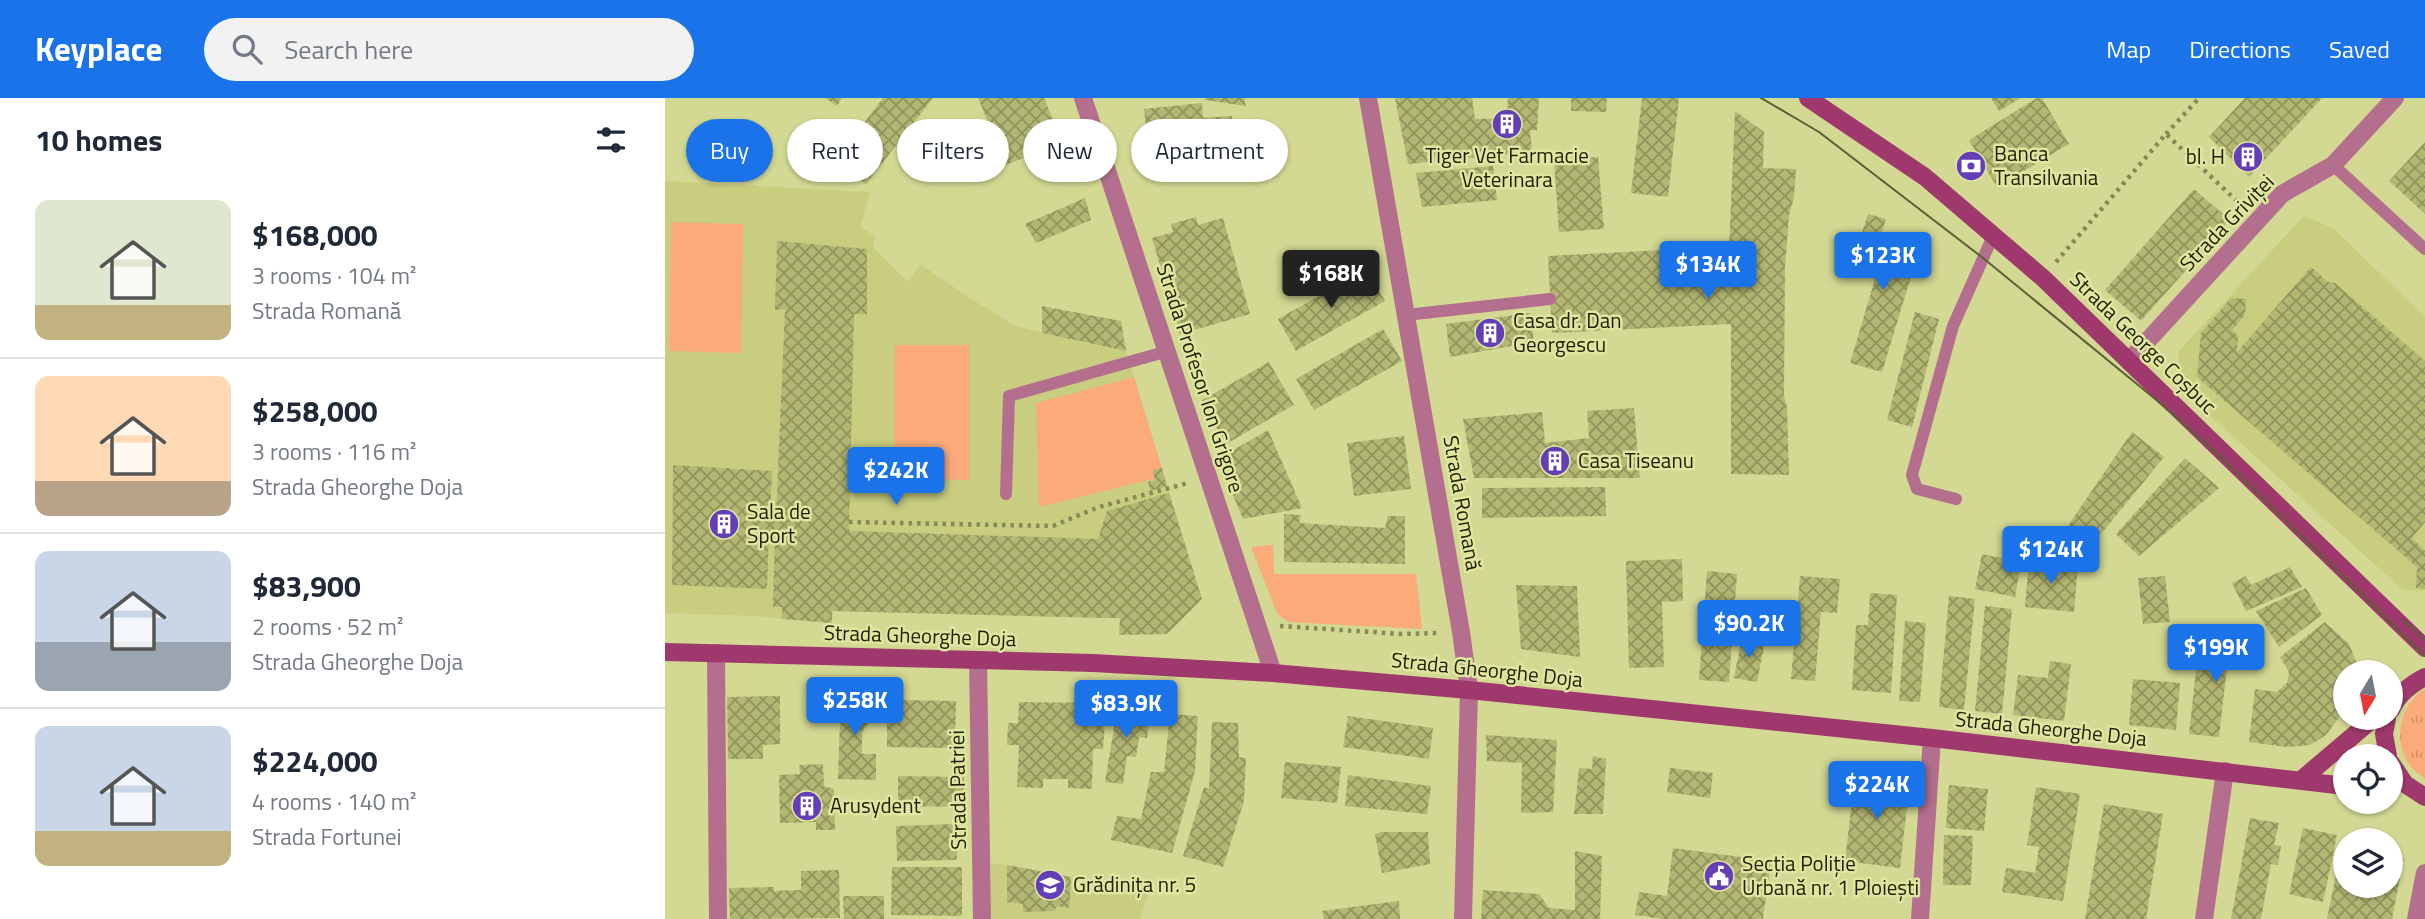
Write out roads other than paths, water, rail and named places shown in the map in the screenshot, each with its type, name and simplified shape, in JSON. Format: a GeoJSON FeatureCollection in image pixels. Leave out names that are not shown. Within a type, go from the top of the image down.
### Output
{"type":"FeatureCollection","features":[{"type":"Feature","properties":{"kind":"main road","name":"Strada George Coșbuc"},"geometry":{"type":"LineString","coordinates":[[1808,98],[1925,177],[2043,278],[2425,648]]}},
{"type":"Feature","properties":{"kind":"main road","name":"Strada Gheorghe Doja"},"geometry":{"type":"LineString","coordinates":[[665,652],[978,660],[1273,673],[1469,690],[1932,738],[2333,784]]}},
{"type":"Feature","properties":{"kind":"main road"},"geometry":{"type":"LineString","coordinates":[[2403,693],[2425,677]]}},
{"type":"Feature","properties":{"kind":"main road"},"geometry":{"type":"LineString","coordinates":[[2301,780],[2360,730]]}},
{"type":"Feature","properties":{"kind":"main road"},"geometry":{"type":"LineString","coordinates":[[2403,781],[2422,796]]}},
{"type":"Feature","properties":{"kind":"main road"},"geometry":{"type":"LineString","coordinates":[[2403,793],[2422,796]]}},
{"type":"Feature","properties":{"kind":"street","name":"Strada Profesor Ion Grigore"},"geometry":{"type":"LineString","coordinates":[[1083,98],[1273,673]]}},
{"type":"Feature","properties":{"kind":"street","name":"Strada Romană"},"geometry":{"type":"LineString","coordinates":[[1368,98],[1469,690],[1463,919]]}},
{"type":"Feature","properties":{"kind":"street","name":"Strada Griviței"},"geometry":{"type":"LineString","coordinates":[[2129,361],[2282,194],[2333,166],[2395,98]]}},
{"type":"Feature","properties":{"kind":"street"},"geometry":{"type":"LineString","coordinates":[[716,653],[718,919]]}},
{"type":"Feature","properties":{"kind":"street","name":"Strada Patriei"},"geometry":{"type":"LineString","coordinates":[[978,660],[982,919]]}},
{"type":"Feature","properties":{"kind":"street"},"geometry":{"type":"LineString","coordinates":[[1920,919],[1932,738]]}},
{"type":"Feature","properties":{"kind":"street"},"geometry":{"type":"LineString","coordinates":[[2204,919],[2225,771]]}},
{"type":"Feature","properties":{"kind":"street"},"geometry":{"type":"LineString","coordinates":[[2416,919],[2425,873]]}},
{"type":"Feature","properties":{"kind":"lane"},"geometry":{"type":"LineString","coordinates":[[2333,166],[2425,249]]}},
{"type":"Feature","properties":{"kind":"lane"},"geometry":{"type":"LineString","coordinates":[[1956,499],[1917,489],[1912,475],[1953,326],[1993,236]]}},
{"type":"Feature","properties":{"kind":"lane"},"geometry":{"type":"LineString","coordinates":[[1406,315],[1550,299]]}},
{"type":"Feature","properties":{"kind":"lane"},"geometry":{"type":"LineString","coordinates":[[1006,494],[1009,396],[1168,351]]}},
{"type":"Feature","properties":{"kind":"tram line"},"geometry":{"type":"LineString","coordinates":[[1761,98],[1819,132],[1983,258],[2154,398],[2218,454],[2425,656]]}},
{"type":"Feature","properties":{"kind":"tram line"},"geometry":{"type":"LineString","coordinates":[[2402,619],[2425,640]]}},
{"type":"Feature","properties":{"kind":"place","name":"Tiger Vet Farmacie Veterinara"},"geometry":{"type":"Point","coordinates":[1507,124]}},
{"type":"Feature","properties":{"kind":"place","name":"bl. H"},"geometry":{"type":"Point","coordinates":[2248,157]}},
{"type":"Feature","properties":{"kind":"place","name":"Banca Transilvania"},"geometry":{"type":"Point","coordinates":[1971,166]}},
{"type":"Feature","properties":{"kind":"place","name":"Casa dr. Dan Georgescu"},"geometry":{"type":"Point","coordinates":[1490,333]}},
{"type":"Feature","properties":{"kind":"place","name":"Casa Tiseanu"},"geometry":{"type":"Point","coordinates":[1555,461]}},
{"type":"Feature","properties":{"kind":"place","name":"Sala de Sport"},"geometry":{"type":"Point","coordinates":[724,524]}},
{"type":"Feature","properties":{"kind":"place","name":"Arusydent"},"geometry":{"type":"Point","coordinates":[807,806]}},
{"type":"Feature","properties":{"kind":"place","name":"Secția Poliție Urbană nr. 1 Ploiești"},"geometry":{"type":"Point","coordinates":[1719,876]}},
{"type":"Feature","properties":{"kind":"place","name":"Grădinița nr. 5"},"geometry":{"type":"Point","coordinates":[1050,885]}}]}
